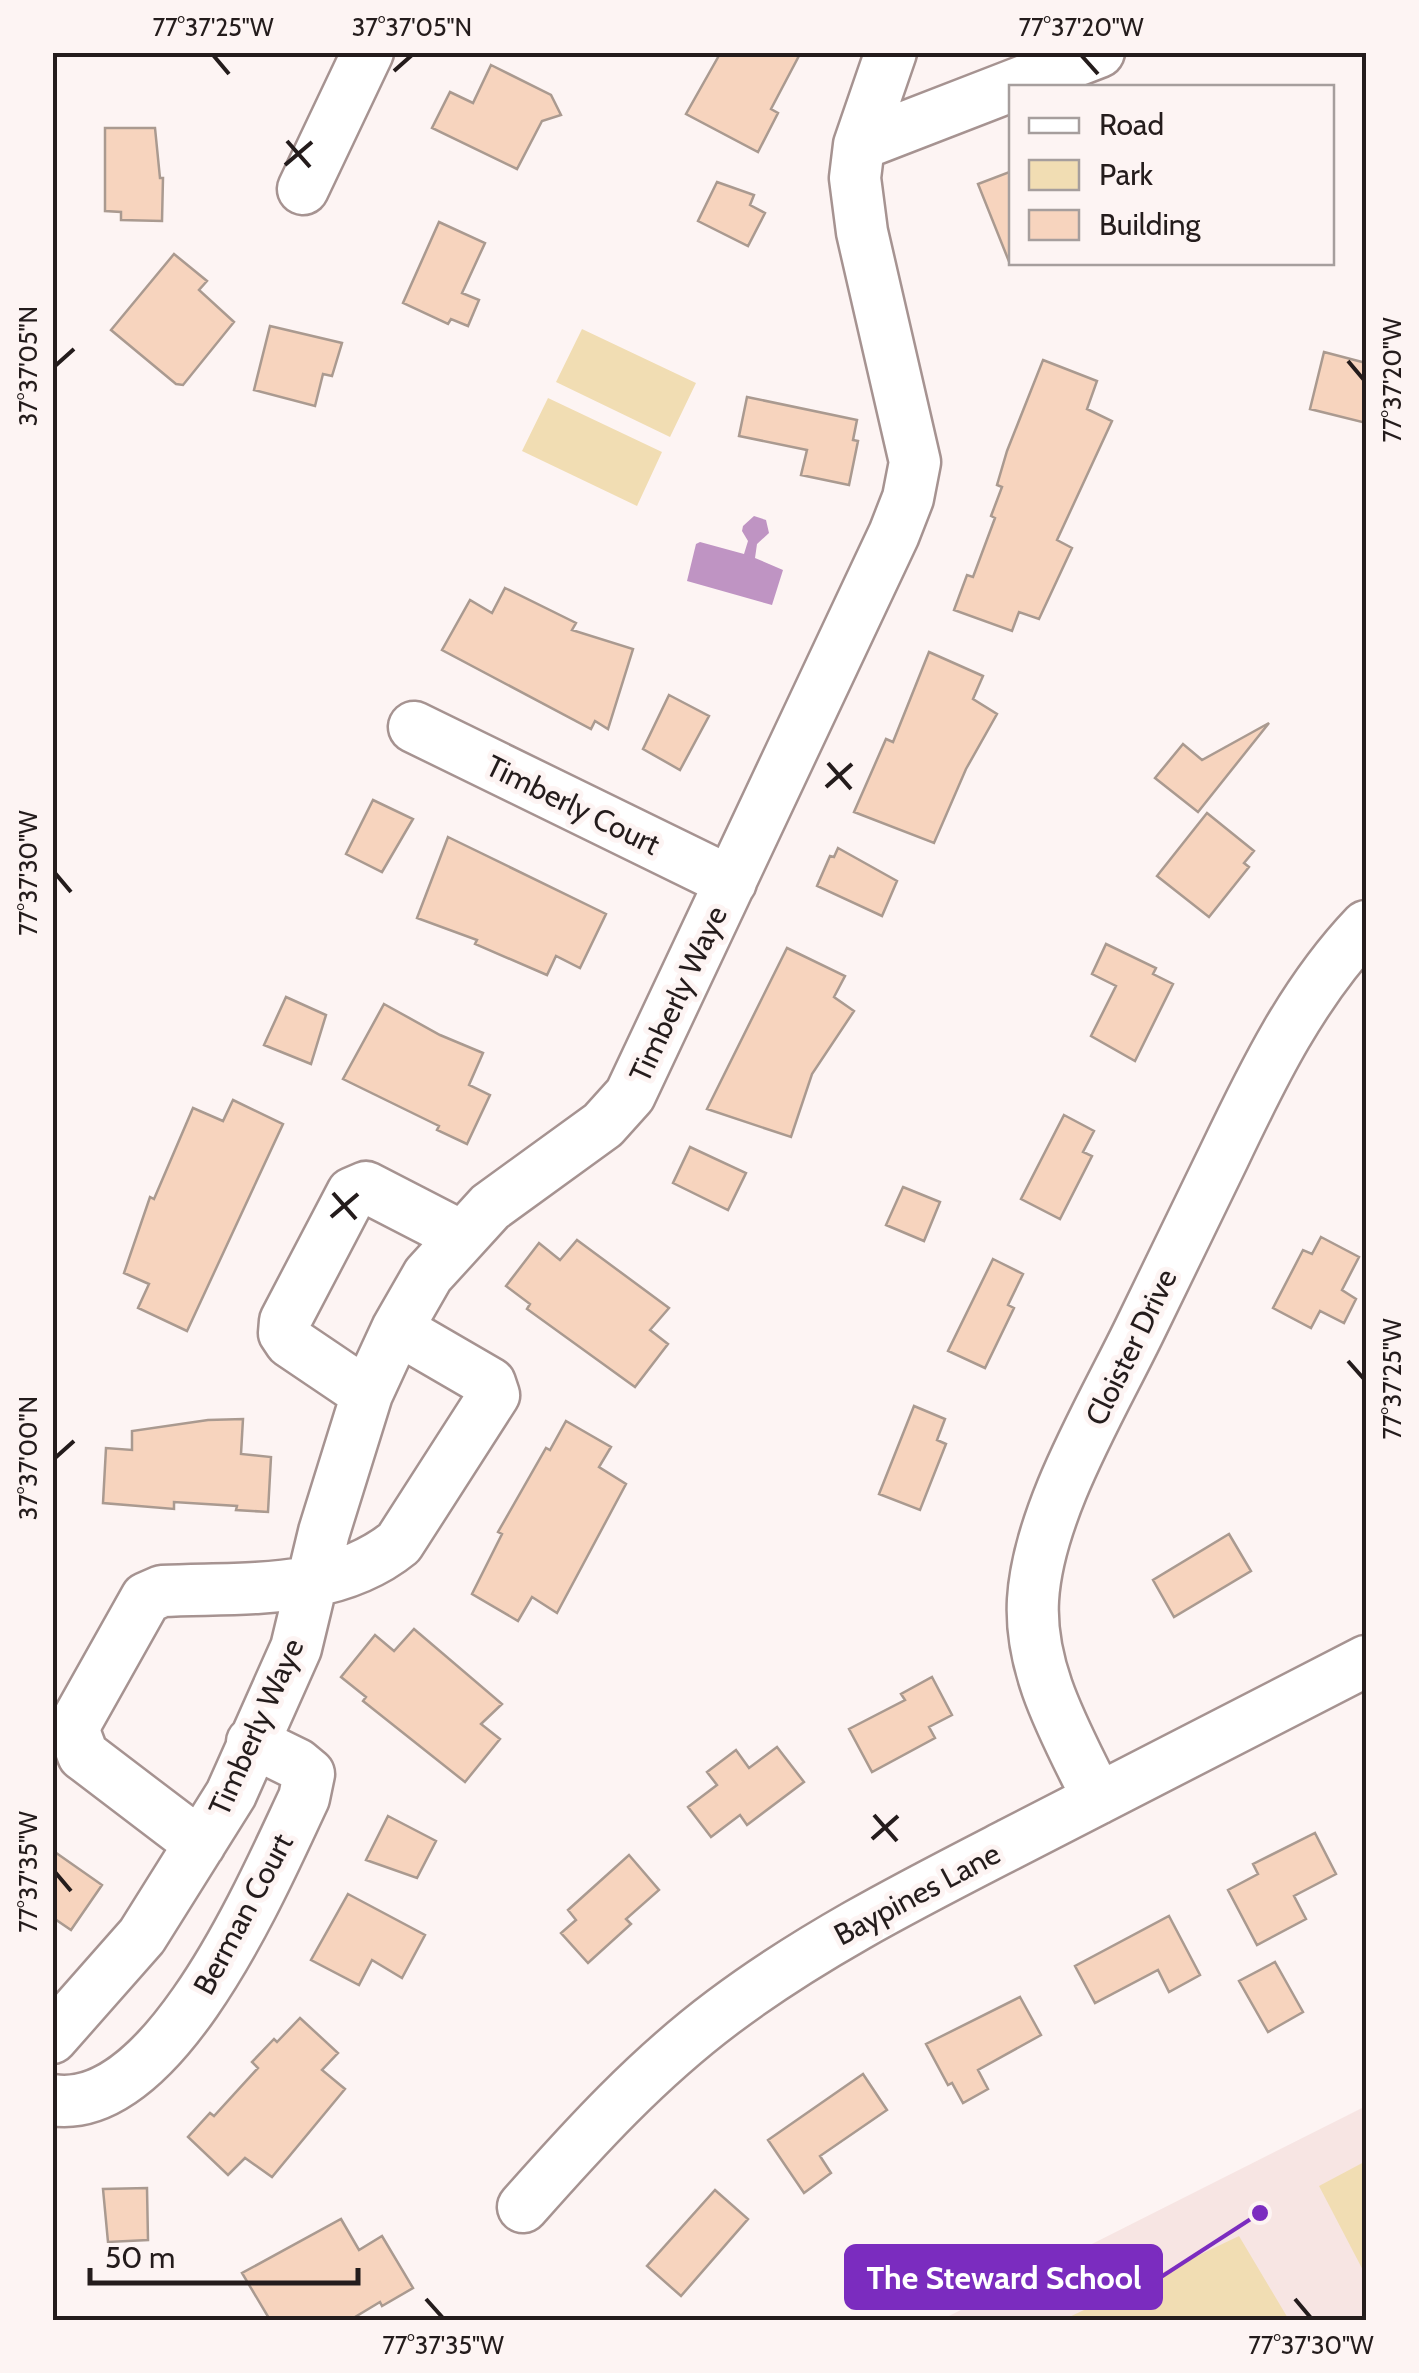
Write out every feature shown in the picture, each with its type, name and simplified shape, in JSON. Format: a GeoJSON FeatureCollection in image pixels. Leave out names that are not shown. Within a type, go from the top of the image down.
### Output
{"type":"FeatureCollection","features":[{"type":"Feature","properties":{"kind":"street"},"geometry":{"type":"LineString","coordinates":[[303,189],[368,52]]}},
{"type":"Feature","properties":{"kind":"street","name":"Timberly Waye"},"geometry":{"type":"LineString","coordinates":[[52,2038],[142,1936],[231,1794],[296,1648],[324,1532],[367,1394],[397,1328],[428,1275],[490,1207],[604,1124],[630,1095],[894,534],[908,498],[915,462],[862,232],[854,178],[859,146],[890,52]]}},
{"type":"Feature","properties":{"kind":"street"},"geometry":{"type":"LineString","coordinates":[[1015,85],[1099,52]]}},
{"type":"Feature","properties":{"kind":"street"},"geometry":{"type":"LineString","coordinates":[[859,146],[1009,87]]}},
{"type":"Feature","properties":{"kind":"street","name":"Timberly Court"},"geometry":{"type":"LineString","coordinates":[[414,727],[731,882]]}},
{"type":"Feature","properties":{"kind":"street","name":"Cloister Drive"},"geometry":{"type":"LineString","coordinates":[[1098,1799],[1047,1691],[1038,1659],[1032,1602],[1039,1554],[1072,1470],[1251,1100],[1302,1004],[1366,926]]}},
{"type":"Feature","properties":{"kind":"street"},"geometry":{"type":"LineString","coordinates":[[367,1394],[290,1342],[284,1333],[285,1320],[352,1193],[366,1187],[461,1236]]}},
{"type":"Feature","properties":{"kind":"street"},"geometry":{"type":"LineString","coordinates":[[200,1844],[83,1755],[74,1731],[78,1719],[146,1598],[162,1591],[311,1583],[349,1574],[399,1543],[494,1396],[490,1383],[397,1328]]}},
{"type":"Feature","properties":{"kind":"street","name":"Baypines Lane"},"geometry":{"type":"LineString","coordinates":[[523,2207],[639,2082],[746,1995],[860,1922],[1366,1660]]}},
{"type":"Feature","properties":{"kind":"street","name":"Berman Court"},"geometry":{"type":"LineString","coordinates":[[52,2100],[85,2100],[120,2082],[154,2052],[192,2008],[225,1958],[304,1798],[309,1774],[252,1742]]}},
{"type":"Feature","properties":{"kind":"shaded area"},"geometry":{"type":"Polygon","coordinates":[[[754,516],[766,520],[769,533],[757,544],[755,558],[783,570],[772,605],[687,581],[696,544],[700,542],[744,554],[748,541],[743,526],[754,516]]]}},
{"type":"Feature","properties":{"kind":"shaded area"},"geometry":{"type":"Polygon","coordinates":[[[1366,2106],[1366,2320],[941,2320],[1366,2106]]]}},
{"type":"Feature","properties":{"kind":"green space"},"geometry":{"type":"Polygon","coordinates":[[[582,329],[696,383],[670,437],[556,382],[582,329]]]}},
{"type":"Feature","properties":{"kind":"green space"},"geometry":{"type":"Polygon","coordinates":[[[548,398],[662,452],[637,506],[522,451],[548,398]]]}},
{"type":"Feature","properties":{"kind":"green space"},"geometry":{"type":"Polygon","coordinates":[[[1366,2161],[1366,2276],[1319,2186],[1366,2161]]]}},
{"type":"Feature","properties":{"kind":"green space"},"geometry":{"type":"Polygon","coordinates":[[[1239,2236],[1289,2320],[1063,2320],[1239,2236]]]}},
{"type":"Feature","properties":{"kind":"building"},"geometry":{"type":"Polygon","coordinates":[[[721,52],[801,52],[771,109],[778,113],[758,152],[686,114],[721,52]]]}},
{"type":"Feature","properties":{"kind":"building"},"geometry":{"type":"Polygon","coordinates":[[[491,65],[551,95],[561,115],[542,121],[517,169],[432,128],[450,92],[473,103],[491,65]]]}},
{"type":"Feature","properties":{"kind":"building"},"geometry":{"type":"Polygon","coordinates":[[[105,128],[155,128],[163,178],[162,221],[121,220],[121,212],[105,211],[105,128]]]}},
{"type":"Feature","properties":{"kind":"building"},"geometry":{"type":"Polygon","coordinates":[[[1009,172],[1009,262],[978,184],[1009,172]]]}},
{"type":"Feature","properties":{"kind":"building"},"geometry":{"type":"Polygon","coordinates":[[[717,182],[754,195],[750,205],[765,213],[748,246],[698,221],[717,182]]]}},
{"type":"Feature","properties":{"kind":"building"},"geometry":{"type":"Polygon","coordinates":[[[439,222],[485,243],[462,293],[479,300],[468,326],[451,319],[448,324],[403,303],[439,222]]]}},
{"type":"Feature","properties":{"kind":"building"},"geometry":{"type":"Polygon","coordinates":[[[174,254],[207,281],[199,290],[234,322],[183,385],[176,384],[111,330],[174,254]]]}},
{"type":"Feature","properties":{"kind":"building"},"geometry":{"type":"Polygon","coordinates":[[[270,326],[342,343],[332,376],[323,374],[315,406],[254,390],[270,326]]]}},
{"type":"Feature","properties":{"kind":"building"},"geometry":{"type":"Polygon","coordinates":[[[1324,352],[1366,363],[1366,423],[1310,409],[1324,352]]]}},
{"type":"Feature","properties":{"kind":"building"},"geometry":{"type":"Polygon","coordinates":[[[1043,360],[1097,381],[1087,409],[1112,421],[1057,540],[1072,548],[1039,619],[1019,612],[1012,631],[954,610],[967,575],[973,577],[995,518],[991,516],[1002,487],[997,485],[1007,451],[1043,360]]]}},
{"type":"Feature","properties":{"kind":"building"},"geometry":{"type":"Polygon","coordinates":[[[747,397],[857,420],[853,440],[858,441],[849,485],[801,475],[807,450],[739,436],[747,397]]]}},
{"type":"Feature","properties":{"kind":"building"},"geometry":{"type":"Polygon","coordinates":[[[505,588],[576,623],[572,630],[633,649],[608,729],[595,721],[591,729],[442,650],[470,600],[492,613],[505,588]]]}},
{"type":"Feature","properties":{"kind":"building"},"geometry":{"type":"Polygon","coordinates":[[[929,652],[983,676],[973,699],[997,714],[966,769],[934,843],[854,812],[886,739],[893,742],[929,652]]]}},
{"type":"Feature","properties":{"kind":"building"},"geometry":{"type":"Polygon","coordinates":[[[669,695],[709,716],[680,770],[643,749],[669,695]]]}},
{"type":"Feature","properties":{"kind":"building"},"geometry":{"type":"Polygon","coordinates":[[[1269,723],[1198,812],[1155,778],[1183,744],[1202,760],[1269,723]]]}},
{"type":"Feature","properties":{"kind":"building"},"geometry":{"type":"Polygon","coordinates":[[[373,800],[413,819],[382,872],[346,854],[373,800]]]}},
{"type":"Feature","properties":{"kind":"building"},"geometry":{"type":"Polygon","coordinates":[[[1207,813],[1254,851],[1244,863],[1249,867],[1209,917],[1157,876],[1207,813]]]}},
{"type":"Feature","properties":{"kind":"building"},"geometry":{"type":"Polygon","coordinates":[[[448,837],[606,914],[580,968],[556,956],[547,975],[475,944],[477,940],[417,918],[448,837]]]}},
{"type":"Feature","properties":{"kind":"building"},"geometry":{"type":"Polygon","coordinates":[[[838,848],[897,881],[882,916],[817,886],[830,856],[834,857],[838,848]]]}},
{"type":"Feature","properties":{"kind":"building"},"geometry":{"type":"Polygon","coordinates":[[[1106,944],[1156,968],[1153,974],[1173,984],[1135,1061],[1091,1036],[1116,986],[1092,974],[1106,944]]]}},
{"type":"Feature","properties":{"kind":"building"},"geometry":{"type":"Polygon","coordinates":[[[787,948],[845,976],[834,997],[854,1011],[812,1074],[791,1137],[707,1109],[787,948]]]}},
{"type":"Feature","properties":{"kind":"building"},"geometry":{"type":"Polygon","coordinates":[[[286,997],[326,1015],[311,1064],[264,1045],[286,997]]]}},
{"type":"Feature","properties":{"kind":"building"},"geometry":{"type":"Polygon","coordinates":[[[384,1004],[483,1053],[469,1085],[490,1095],[467,1144],[343,1079],[384,1004]]]}},
{"type":"Feature","properties":{"kind":"building"},"geometry":{"type":"Polygon","coordinates":[[[233,1100],[283,1124],[187,1331],[138,1308],[149,1284],[124,1273],[150,1197],[154,1199],[193,1108],[223,1121],[233,1100]]]}},
{"type":"Feature","properties":{"kind":"building"},"geometry":{"type":"Polygon","coordinates":[[[1064,1115],[1094,1131],[1083,1152],[1092,1156],[1060,1219],[1021,1199],[1064,1115]]]}},
{"type":"Feature","properties":{"kind":"building"},"geometry":{"type":"Polygon","coordinates":[[[690,1147],[746,1173],[728,1210],[673,1183],[690,1147]]]}},
{"type":"Feature","properties":{"kind":"building"},"geometry":{"type":"Polygon","coordinates":[[[903,1187],[940,1202],[924,1241],[886,1225],[903,1187]]]}},
{"type":"Feature","properties":{"kind":"building"},"geometry":{"type":"Polygon","coordinates":[[[1321,1237],[1359,1257],[1342,1290],[1356,1299],[1344,1323],[1320,1311],[1311,1328],[1273,1308],[1303,1250],[1312,1254],[1321,1237]]]}},
{"type":"Feature","properties":{"kind":"building"},"geometry":{"type":"Polygon","coordinates":[[[577,1240],[669,1308],[650,1330],[668,1344],[635,1387],[527,1309],[530,1304],[506,1286],[539,1243],[560,1260],[577,1240]]]}},
{"type":"Feature","properties":{"kind":"building"},"geometry":{"type":"Polygon","coordinates":[[[993,1259],[1023,1274],[1008,1305],[1014,1308],[985,1368],[948,1351],[993,1259]]]}},
{"type":"Feature","properties":{"kind":"building"},"geometry":{"type":"Polygon","coordinates":[[[914,1406],[945,1419],[937,1440],[946,1444],[920,1510],[879,1494],[914,1406]]]}},
{"type":"Feature","properties":{"kind":"building"},"geometry":{"type":"Polygon","coordinates":[[[243,1419],[241,1454],[271,1457],[268,1512],[174,1502],[174,1509],[103,1503],[106,1448],[132,1450],[132,1431],[243,1419]]]}},
{"type":"Feature","properties":{"kind":"building"},"geometry":{"type":"Polygon","coordinates":[[[566,1421],[611,1447],[599,1467],[626,1484],[557,1613],[532,1597],[518,1621],[472,1594],[502,1534],[498,1532],[566,1421]]]}},
{"type":"Feature","properties":{"kind":"building"},"geometry":{"type":"Polygon","coordinates":[[[1229,1534],[1251,1571],[1174,1617],[1153,1580],[1229,1534]]]}},
{"type":"Feature","properties":{"kind":"building"},"geometry":{"type":"Polygon","coordinates":[[[414,1629],[502,1704],[481,1724],[500,1739],[465,1782],[363,1701],[366,1697],[341,1677],[375,1635],[394,1651],[414,1629]]]}},
{"type":"Feature","properties":{"kind":"building"},"geometry":{"type":"Polygon","coordinates":[[[932,1677],[952,1715],[929,1727],[935,1738],[872,1772],[849,1729],[905,1700],[901,1694],[932,1677]]]}},
{"type":"Feature","properties":{"kind":"building"},"geometry":{"type":"Polygon","coordinates":[[[777,1747],[804,1782],[747,1825],[740,1815],[711,1837],[688,1807],[717,1785],[707,1772],[736,1750],[749,1768],[777,1747]]]}},
{"type":"Feature","properties":{"kind":"building"},"geometry":{"type":"Polygon","coordinates":[[[388,1816],[436,1841],[417,1878],[366,1860],[388,1816]]]}},
{"type":"Feature","properties":{"kind":"building"},"geometry":{"type":"Polygon","coordinates":[[[1315,1833],[1336,1874],[1294,1896],[1306,1919],[1257,1945],[1228,1890],[1258,1874],[1253,1864],[1315,1833]]]}},
{"type":"Feature","properties":{"kind":"building"},"geometry":{"type":"Polygon","coordinates":[[[52,1850],[102,1885],[71,1930],[52,1917],[52,1850]]]}},
{"type":"Feature","properties":{"kind":"building"},"geometry":{"type":"Polygon","coordinates":[[[629,1855],[659,1890],[626,1919],[631,1924],[588,1963],[561,1933],[576,1920],[568,1910],[629,1855]]]}},
{"type":"Feature","properties":{"kind":"building"},"geometry":{"type":"Polygon","coordinates":[[[348,1894],[425,1935],[402,1978],[372,1960],[359,1985],[311,1960],[348,1894]]]}},
{"type":"Feature","properties":{"kind":"building"},"geometry":{"type":"Polygon","coordinates":[[[1169,1916],[1200,1975],[1169,1992],[1158,1970],[1095,2003],[1075,1966],[1169,1916]]]}},
{"type":"Feature","properties":{"kind":"building"},"geometry":{"type":"Polygon","coordinates":[[[1275,1962],[1303,2012],[1268,2032],[1239,1981],[1275,1962]]]}},
{"type":"Feature","properties":{"kind":"building"},"geometry":{"type":"Polygon","coordinates":[[[1020,1997],[1041,2035],[978,2070],[988,2089],[963,2103],[952,2083],[948,2085],[926,2044],[1020,1997]]]}},
{"type":"Feature","properties":{"kind":"building"},"geometry":{"type":"Polygon","coordinates":[[[300,2018],[338,2053],[322,2070],[345,2089],[272,2177],[245,2158],[228,2175],[188,2137],[210,2113],[214,2116],[258,2068],[252,2062],[300,2018]]]}},
{"type":"Feature","properties":{"kind":"building"},"geometry":{"type":"Polygon","coordinates":[[[863,2074],[887,2110],[820,2156],[831,2173],[804,2193],[768,2140],[863,2074]]]}},
{"type":"Feature","properties":{"kind":"building"},"geometry":{"type":"Polygon","coordinates":[[[147,2188],[148,2240],[108,2242],[103,2189],[147,2188]]]}},
{"type":"Feature","properties":{"kind":"building"},"geometry":{"type":"Polygon","coordinates":[[[715,2190],[748,2219],[681,2296],[647,2266],[715,2190]]]}},
{"type":"Feature","properties":{"kind":"building"},"geometry":{"type":"Polygon","coordinates":[[[341,2219],[359,2250],[382,2236],[413,2288],[350,2320],[270,2320],[242,2273],[341,2219]]]}},
{"type":"Feature","properties":{"kind":"place","name":"The Steward School"},"geometry":{"type":"Point","coordinates":[1260,2213]}}]}
